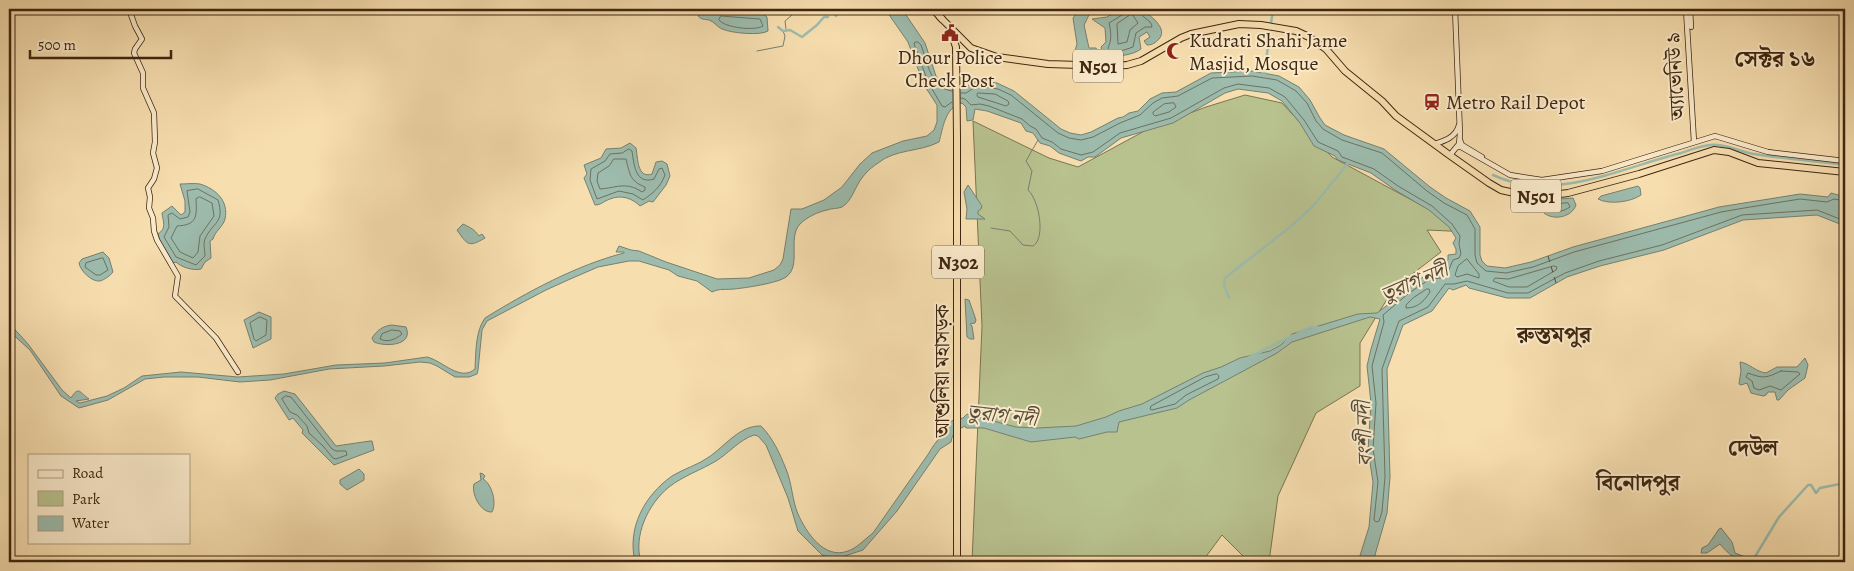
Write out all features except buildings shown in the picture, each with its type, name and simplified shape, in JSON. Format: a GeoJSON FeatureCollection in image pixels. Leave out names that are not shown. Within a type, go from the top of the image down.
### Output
{"type":"FeatureCollection","features":[{"type":"Feature","properties":{"kind":"highway","name":"N302"},"geometry":{"type":"LineString","coordinates":[[933,9],[940,17]]}},
{"type":"Feature","properties":{"kind":"highway","name":"আশুলিয়া মহাসড়ক"},"geometry":{"type":"LineString","coordinates":[[940,17],[950,30],[955,42],[957,108],[957,562]]}},
{"type":"Feature","properties":{"kind":"highway","name":"N501"},"geometry":{"type":"LineString","coordinates":[[940,17],[971,48],[997,57],[1030,63],[1118,66],[1135,64],[1181,38],[1200,31],[1238,24],[1274,26],[1304,34],[1332,55],[1345,71],[1382,101],[1404,122],[1434,144],[1455,148],[1501,190],[1534,196],[1555,195],[1583,190],[1714,150],[1729,152],[1758,163],[1845,172]]}},
{"type":"Feature","properties":{"kind":"highway"},"geometry":{"type":"LineString","coordinates":[[955,56],[962,46],[971,48]]}},
{"type":"Feature","properties":{"kind":"street"},"geometry":{"type":"LineString","coordinates":[[129,9],[135,26],[142,36],[134,53],[142,68],[143,88],[155,118],[153,153],[157,168],[154,179],[148,188],[150,197],[149,208],[153,218],[154,231],[159,246],[178,276],[175,296],[221,344],[238,372]]}},
{"type":"Feature","properties":{"kind":"street"},"geometry":{"type":"LineString","coordinates":[[1454,9],[1459,128],[1455,148]]}},
{"type":"Feature","properties":{"kind":"street","name":"অ্যাভেনিউ ৯"},"geometry":{"type":"LineString","coordinates":[[1688,9],[1695,140]]}},
{"type":"Feature","properties":{"kind":"street"},"geometry":{"type":"LineString","coordinates":[[1434,144],[1448,138],[1459,128]]}},
{"type":"Feature","properties":{"kind":"street"},"geometry":{"type":"LineString","coordinates":[[1455,148],[1459,128]]}},
{"type":"Feature","properties":{"kind":"street"},"geometry":{"type":"LineString","coordinates":[[1455,148],[1513,173],[1543,177],[1600,168],[1718,134],[1768,150],[1845,160]]}},
{"type":"Feature","properties":{"kind":"street"},"geometry":{"type":"LineString","coordinates":[[1455,148],[1461,147],[1469,154],[1510,175],[1547,180],[1602,171],[1695,140]]}},
{"type":"Feature","properties":{"kind":"green space"},"geometry":{"type":"Polygon","coordinates":[[[1245,95],[1282,103],[1332,157],[1471,232],[1427,230],[1441,252],[1394,288],[1360,343],[1360,386],[1316,413],[1278,496],[1269,562],[1249,562],[1222,535],[1202,562],[972,562],[982,326],[973,121],[1049,158],[1078,167],[1150,128],[1245,95]]]}},
{"type":"Feature","properties":{"kind":"water"},"geometry":{"type":"Polygon","coordinates":[[[885,9],[902,9],[925,43],[936,76],[947,86],[964,88],[976,81],[997,83],[1014,91],[1061,129],[1081,135],[1129,113],[1138,111],[1150,99],[1162,93],[1176,92],[1211,73],[1252,71],[1279,76],[1299,87],[1310,100],[1325,125],[1344,135],[1384,149],[1430,187],[1470,211],[1480,227],[1480,255],[1482,261],[1487,266],[1505,268],[1531,262],[1573,247],[1719,207],[1800,194],[1828,197],[1831,193],[1845,197],[1845,226],[1817,215],[1743,220],[1664,250],[1600,266],[1567,277],[1530,298],[1507,298],[1469,288],[1466,285],[1453,290],[1449,288],[1432,311],[1403,325],[1387,369],[1390,477],[1387,513],[1373,562],[1358,562],[1369,527],[1373,482],[1368,450],[1371,403],[1367,366],[1380,319],[1370,317],[1292,342],[1277,353],[1177,408],[1119,422],[1117,432],[1107,432],[1079,439],[1075,437],[1031,442],[984,428],[966,428],[965,426],[955,432],[951,442],[940,449],[897,511],[863,550],[836,559],[822,555],[798,531],[788,498],[766,445],[758,436],[754,435],[744,440],[716,461],[674,483],[661,494],[644,521],[639,542],[641,562],[635,562],[633,537],[636,525],[640,514],[653,493],[672,476],[705,460],[746,429],[761,426],[773,441],[788,474],[798,514],[811,536],[817,543],[831,552],[848,551],[858,546],[873,533],[951,421],[963,418],[967,414],[1016,427],[1038,428],[1076,426],[1106,417],[1142,404],[1203,373],[1240,358],[1270,351],[1281,345],[1292,334],[1358,314],[1377,313],[1429,273],[1440,273],[1444,270],[1448,255],[1456,254],[1453,243],[1456,238],[1449,227],[1429,210],[1371,173],[1338,160],[1335,156],[1314,146],[1300,123],[1282,101],[1268,93],[1238,89],[1225,93],[1173,123],[1121,138],[1095,157],[1088,157],[1081,161],[1059,153],[1050,146],[1040,143],[1033,133],[1026,131],[1021,123],[987,111],[975,109],[973,120],[967,121],[966,107],[962,103],[956,105],[948,113],[939,142],[885,158],[863,176],[845,205],[840,208],[816,213],[800,224],[796,230],[793,266],[791,272],[786,277],[761,285],[712,292],[697,281],[639,261],[598,267],[546,290],[487,321],[482,330],[477,374],[469,377],[455,377],[430,363],[420,362],[329,369],[270,380],[240,382],[198,377],[164,377],[145,379],[108,400],[79,408],[61,396],[30,350],[9,331],[9,323],[28,344],[62,390],[71,398],[76,392],[80,391],[89,399],[76,401],[80,403],[107,396],[142,376],[181,372],[238,377],[284,374],[336,365],[385,363],[427,357],[457,372],[463,373],[475,369],[479,330],[485,318],[570,272],[624,253],[616,252],[619,246],[639,251],[717,279],[749,278],[774,270],[783,259],[791,209],[802,209],[824,200],[842,187],[860,164],[872,153],[903,141],[927,136],[934,130],[937,122],[937,105],[924,85],[908,42],[885,9]]]}},
{"type":"Feature","properties":{"kind":"water"},"geometry":{"type":"Polygon","coordinates":[[[1080,9],[1089,9],[1089,15],[1084,25],[1089,48],[1096,48],[1097,50],[1091,56],[1074,54],[1077,44],[1073,18],[1080,9]]]}},
{"type":"Feature","properties":{"kind":"water"},"geometry":{"type":"Polygon","coordinates":[[[1121,9],[1140,9],[1144,11],[1157,22],[1162,31],[1161,36],[1155,42],[1147,45],[1144,41],[1150,37],[1147,32],[1139,37],[1141,49],[1123,55],[1104,55],[1101,47],[1106,42],[1105,28],[1092,19],[1107,17],[1121,9]]]}},
{"type":"Feature","properties":{"kind":"water"},"geometry":{"type":"Polygon","coordinates":[[[710,10],[763,14],[767,17],[768,31],[764,33],[745,33],[722,29],[711,21],[698,16],[702,12],[710,10]]]}},
{"type":"Feature","properties":{"kind":"water"},"geometry":{"type":"Polygon","coordinates":[[[630,143],[636,148],[639,167],[643,173],[647,175],[652,174],[656,162],[662,161],[667,164],[670,176],[666,185],[653,202],[649,201],[640,206],[631,199],[623,197],[610,199],[595,205],[584,178],[587,174],[584,165],[601,158],[606,149],[621,148],[630,143]]]}},
{"type":"Feature","properties":{"kind":"water"},"geometry":{"type":"Polygon","coordinates":[[[180,184],[200,184],[206,186],[220,197],[225,207],[224,222],[210,241],[211,258],[205,262],[201,269],[191,269],[176,262],[173,263],[161,244],[158,234],[163,229],[162,213],[172,206],[181,215],[185,212],[185,201],[180,184]]]}},
{"type":"Feature","properties":{"kind":"water"},"geometry":{"type":"Polygon","coordinates":[[[968,185],[982,206],[978,214],[985,219],[966,219],[967,209],[964,192],[968,185]]]}},
{"type":"Feature","properties":{"kind":"water"},"geometry":{"type":"Polygon","coordinates":[[[1638,186],[1641,195],[1632,199],[1608,202],[1598,199],[1601,196],[1638,186]]]}},
{"type":"Feature","properties":{"kind":"water"},"geometry":{"type":"Polygon","coordinates":[[[1573,198],[1576,205],[1567,215],[1553,217],[1544,213],[1543,203],[1545,200],[1573,198]]]}},
{"type":"Feature","properties":{"kind":"water"},"geometry":{"type":"Polygon","coordinates":[[[463,224],[479,236],[482,234],[485,238],[472,244],[466,242],[457,230],[463,224]]]}},
{"type":"Feature","properties":{"kind":"water"},"geometry":{"type":"Polygon","coordinates":[[[103,252],[109,258],[113,272],[103,280],[93,280],[81,269],[79,263],[82,259],[103,252]]]}},
{"type":"Feature","properties":{"kind":"water"},"geometry":{"type":"Polygon","coordinates":[[[965,299],[969,300],[976,320],[975,323],[970,324],[974,339],[967,337],[965,299]]]}},
{"type":"Feature","properties":{"kind":"water"},"geometry":{"type":"Polygon","coordinates":[[[259,312],[271,317],[271,339],[253,348],[244,320],[259,312]]]}},
{"type":"Feature","properties":{"kind":"water"},"geometry":{"type":"Polygon","coordinates":[[[392,325],[406,327],[406,338],[397,344],[379,344],[374,342],[372,338],[378,331],[383,327],[392,325]]]}},
{"type":"Feature","properties":{"kind":"water"},"geometry":{"type":"Polygon","coordinates":[[[1805,358],[1808,365],[1805,378],[1788,390],[1779,400],[1777,400],[1775,392],[1768,392],[1763,396],[1751,393],[1747,383],[1739,384],[1740,362],[1766,373],[1777,367],[1797,367],[1805,358]]]}},
{"type":"Feature","properties":{"kind":"water"},"geometry":{"type":"Polygon","coordinates":[[[284,391],[295,394],[336,446],[372,441],[374,450],[334,465],[302,433],[303,430],[293,418],[289,420],[275,398],[284,391]]]}},
{"type":"Feature","properties":{"kind":"water"},"geometry":{"type":"Polygon","coordinates":[[[359,469],[364,474],[364,480],[347,490],[340,484],[340,480],[359,469]]]}},
{"type":"Feature","properties":{"kind":"water"},"geometry":{"type":"Polygon","coordinates":[[[480,473],[485,476],[483,479],[489,485],[493,494],[494,504],[492,512],[484,509],[475,498],[473,488],[474,484],[481,480],[480,473]]]}},
{"type":"Feature","properties":{"kind":"water"},"geometry":{"type":"Polygon","coordinates":[[[1721,528],[1732,542],[1735,553],[1748,558],[1749,562],[1733,556],[1720,544],[1707,553],[1701,553],[1702,548],[1708,545],[1721,528]]]}},
{"type":"Feature","properties":{"kind":"waterway"},"geometry":{"type":"LineString","coordinates":[[786,29],[785,21],[792,15],[793,9]]}},
{"type":"Feature","properties":{"kind":"waterway"},"geometry":{"type":"LineString","coordinates":[[836,16],[840,9]]}},
{"type":"Feature","properties":{"kind":"waterway"},"geometry":{"type":"LineString","coordinates":[[1264,76],[1273,9]]}},
{"type":"Feature","properties":{"kind":"waterway"},"geometry":{"type":"LineString","coordinates":[[778,27],[783,31],[790,30],[802,37],[824,17],[828,17]]}},
{"type":"Feature","properties":{"kind":"waterway"},"geometry":{"type":"LineString","coordinates":[[757,51],[783,46],[785,36],[783,31]]}},
{"type":"Feature","properties":{"kind":"waterway"},"geometry":{"type":"LineString","coordinates":[[991,228],[1010,231],[1023,245],[1033,246],[1037,242],[1040,219],[1035,202],[1028,190],[1032,171],[1026,161],[1038,140]]}},
{"type":"Feature","properties":{"kind":"waterway"},"geometry":{"type":"LineString","coordinates":[[1493,175],[1516,183],[1539,185],[1563,184],[1611,174],[1699,147],[1716,145],[1727,146],[1754,154],[1845,165]]}},
{"type":"Feature","properties":{"kind":"waterway"},"geometry":{"type":"LineString","coordinates":[[1229,298],[1224,285],[1225,278],[1289,228],[1314,205],[1349,162]]}},
{"type":"Feature","properties":{"kind":"waterway","name":"তুরাগ নদী"},"geometry":{"type":"LineString","coordinates":[[1298,333],[1311,327],[1320,328]]}},
{"type":"Feature","properties":{"kind":"waterway","name":"তুরাগ নদী"},"geometry":{"type":"LineString","coordinates":[[1248,358],[1292,336]]}},
{"type":"Feature","properties":{"kind":"waterway"},"geometry":{"type":"LineString","coordinates":[[1753,560],[1779,517],[1808,485],[1811,485],[1816,493],[1820,488],[1845,483]]}},
{"type":"Feature","properties":{"kind":"ferry route"},"geometry":{"type":"LineString","coordinates":[[1548,256],[1556,283]]}},
{"type":"Feature","properties":{"kind":"place","name":"Dhour Police Check Post"},"geometry":{"type":"Point","coordinates":[950,33]}},
{"type":"Feature","properties":{"kind":"place","name":"Kudrati Shahi Jame Masjid, Mosque"},"geometry":{"type":"Point","coordinates":[1175,51]}},
{"type":"Feature","properties":{"kind":"place","name":"Metro Rail Depot"},"geometry":{"type":"Point","coordinates":[1432,102]}},
{"type":"Feature","properties":{"kind":"district","name":"সেক্টর ১৬"},"geometry":{"type":"Point","coordinates":[1775,58]}},
{"type":"Feature","properties":{"kind":"district","name":"রুস্তমপুর"},"geometry":{"type":"Point","coordinates":[1554,334]}},
{"type":"Feature","properties":{"kind":"district","name":"দেউল"},"geometry":{"type":"Point","coordinates":[1753,447]}},
{"type":"Feature","properties":{"kind":"district","name":"বিনোদপুর"},"geometry":{"type":"Point","coordinates":[1638,482]}},
{"type":"Feature","properties":{"kind":"water label","name":"বংশী নদী"},"geometry":{"type":"Point","coordinates":[1364,434]}}]}
